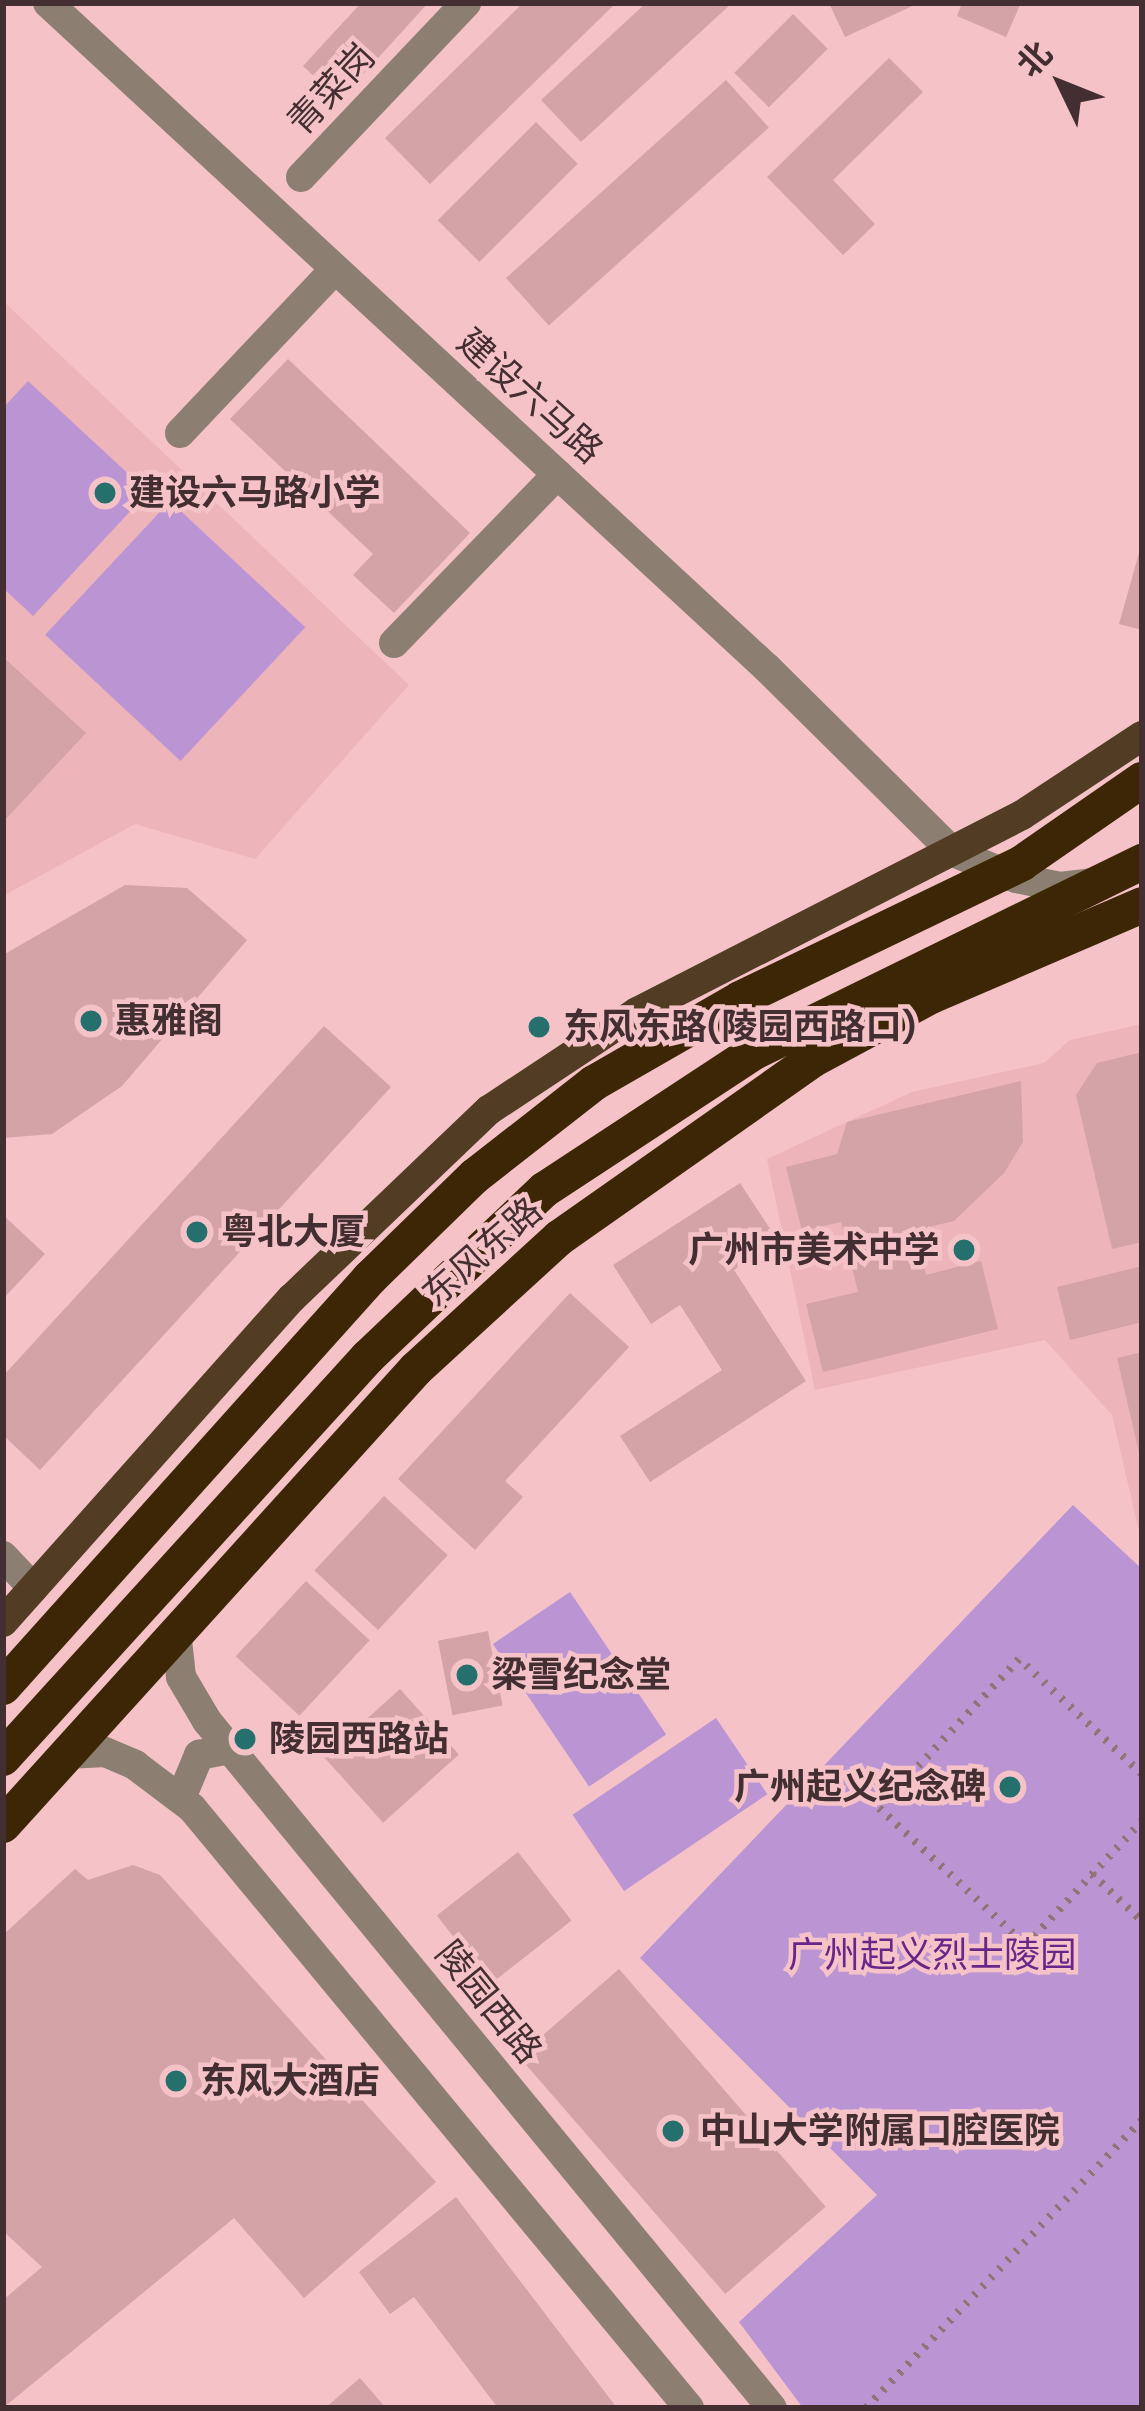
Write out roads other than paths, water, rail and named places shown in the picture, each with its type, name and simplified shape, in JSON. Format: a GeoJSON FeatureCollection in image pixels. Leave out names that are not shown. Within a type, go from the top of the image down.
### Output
{"type":"FeatureCollection","features":[{"type":"Feature","properties":{"kind":"highway","name":"东风东路"},"geometry":{"type":"LineString","coordinates":[[3,1687],[370,1278],[475,1176],[594,1083],[740,999],[1022,863],[1142,780]]}},
{"type":"Feature","properties":{"kind":"highway","name":"东风东路"},"geometry":{"type":"LineString","coordinates":[[3,1758],[368,1358],[544,1190],[756,1052],[1142,862]]}},
{"type":"Feature","properties":{"kind":"highway","name":"东风东路"},"geometry":{"type":"LineString","coordinates":[[3,1825],[469,1316],[621,1191],[812,1060],[931,996],[1142,905]]}},
{"type":"Feature","properties":{"kind":"main road"},"geometry":{"type":"LineString","coordinates":[[3,1622],[292,1298],[489,1110],[693,980],[1059,795],[1142,736]]}},
{"type":"Feature","properties":{"kind":"street","name":"建设六马路"},"geometry":{"type":"LineString","coordinates":[[48,3],[558,474],[952,852]]}},
{"type":"Feature","properties":{"kind":"street","name":"青菜岗"},"geometry":{"type":"LineString","coordinates":[[301,177],[466,3]]}},
{"type":"Feature","properties":{"kind":"street"},"geometry":{"type":"LineString","coordinates":[[180,433],[334,270]]}},
{"type":"Feature","properties":{"kind":"street"},"geometry":{"type":"LineString","coordinates":[[394,643],[558,474]]}},
{"type":"Feature","properties":{"kind":"street"},"geometry":{"type":"LineString","coordinates":[[952,852],[989,871],[1060,887],[1110,880]]}},
{"type":"Feature","properties":{"kind":"street"},"geometry":{"type":"LineString","coordinates":[[3,1556],[32,1588]]}},
{"type":"Feature","properties":{"kind":"street","name":"陵园西路"},"geometry":{"type":"LineString","coordinates":[[176,1631],[181,1677],[231,1749],[772,2408]]}},
{"type":"Feature","properties":{"kind":"street"},"geometry":{"type":"LineString","coordinates":[[181,1798],[199,1755],[231,1749]]}},
{"type":"Feature","properties":{"kind":"street"},"geometry":{"type":"LineString","coordinates":[[67,1754],[105,1752],[181,1798],[689,2408]]}},
{"type":"Feature","properties":{"kind":"place","name":"建设六马路小学"},"geometry":{"type":"Point","coordinates":[105,493]}},
{"type":"Feature","properties":{"kind":"place","name":"惠雅阁"},"geometry":{"type":"Point","coordinates":[91,1021]}},
{"type":"Feature","properties":{"kind":"place","name":"东风东路(陵园西路口)"},"geometry":{"type":"Point","coordinates":[539,1027]}},
{"type":"Feature","properties":{"kind":"place","name":"粤北大厦"},"geometry":{"type":"Point","coordinates":[197,1232]}},
{"type":"Feature","properties":{"kind":"place","name":"广州市美术中学"},"geometry":{"type":"Point","coordinates":[964,1250]}},
{"type":"Feature","properties":{"kind":"place","name":"梁雪纪念堂"},"geometry":{"type":"Point","coordinates":[467,1675]}},
{"type":"Feature","properties":{"kind":"place","name":"陵园西路站"},"geometry":{"type":"Point","coordinates":[245,1739]}},
{"type":"Feature","properties":{"kind":"place","name":"广州起义纪念碑"},"geometry":{"type":"Point","coordinates":[1010,1787]}},
{"type":"Feature","properties":{"kind":"place","name":"东风大酒店"},"geometry":{"type":"Point","coordinates":[176,2081]}},
{"type":"Feature","properties":{"kind":"place","name":"中山大学附属口腔医院"},"geometry":{"type":"Point","coordinates":[673,2131]}},
{"type":"Feature","properties":{"kind":"park label","name":"广州起义烈士陵园"},"geometry":{"type":"Point","coordinates":[932,1955]}}]}
